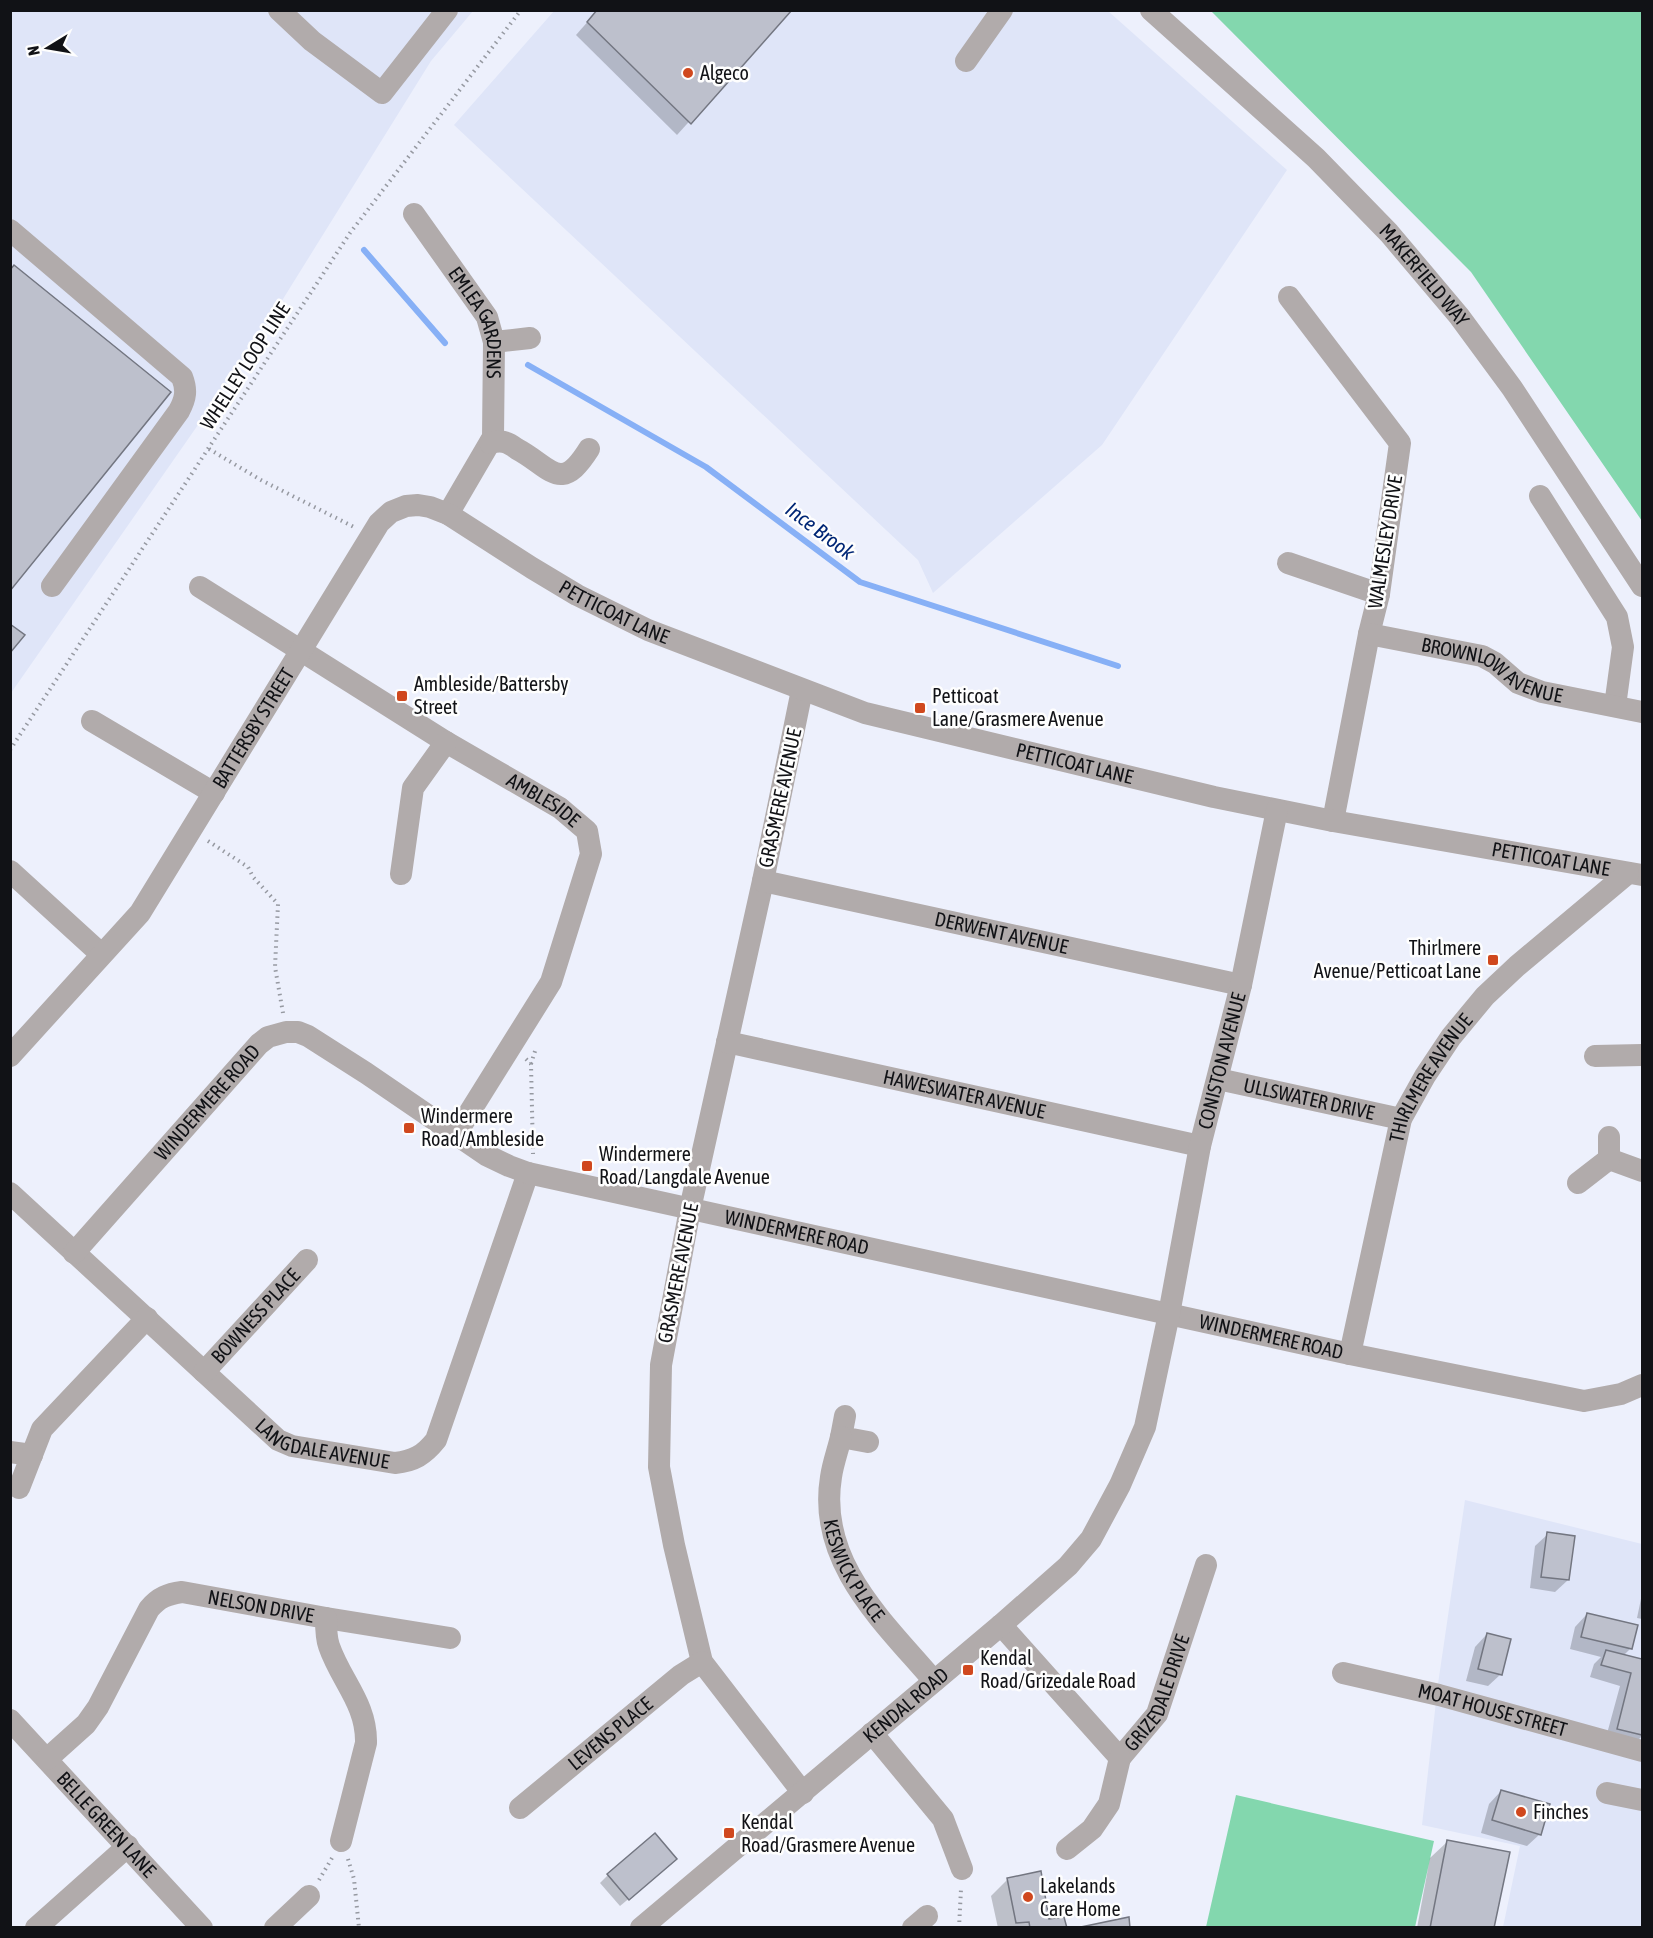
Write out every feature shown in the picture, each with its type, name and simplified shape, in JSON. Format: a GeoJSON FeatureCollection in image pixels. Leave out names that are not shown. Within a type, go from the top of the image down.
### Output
{"type":"FeatureCollection","features":[{"type":"Feature","properties":{"kind":"street"},"geometry":{"type":"LineString","coordinates":[[279,10],[312,41],[382,93],[447,10]]}},
{"type":"Feature","properties":{"kind":"street","name":"MAKERFIELD WAY"},"geometry":{"type":"LineString","coordinates":[[1151,10],[1316,158],[1403,250],[1459,316],[1512,388],[1642,586]]}},
{"type":"Feature","properties":{"kind":"street"},"geometry":{"type":"LineString","coordinates":[[966,61],[1000,11]]}},
{"type":"Feature","properties":{"kind":"street","name":"EMLEA GARDENS"},"geometry":{"type":"LineString","coordinates":[[414,214],[487,317],[494,342],[493,437],[448,514]]}},
{"type":"Feature","properties":{"kind":"street"},"geometry":{"type":"LineString","coordinates":[[10,230],[182,377],[186,388],[185,399],[179,411],[52,586]]}},
{"type":"Feature","properties":{"kind":"street","name":"WALMESLEY DRIVE"},"geometry":{"type":"LineString","coordinates":[[1289,297],[1401,443],[1379,594],[1369,634],[1333,821]]}},
{"type":"Feature","properties":{"kind":"street"},"geometry":{"type":"LineString","coordinates":[[494,342],[530,338]]}},
{"type":"Feature","properties":{"kind":"street"},"geometry":{"type":"LineString","coordinates":[[490,443],[505,442],[525,453],[550,472],[562,474],[577,467],[589,449]]}},
{"type":"Feature","properties":{"kind":"street"},"geometry":{"type":"LineString","coordinates":[[1540,496],[1617,617],[1623,647],[1615,706]]}},
{"type":"Feature","properties":{"kind":"street","name":"PETTICOAT LANE"},"geometry":{"type":"LineString","coordinates":[[406,506],[418,504],[448,514],[577,595],[648,630],[865,713],[1214,797],[1333,821],[1635,874]]}},
{"type":"Feature","properties":{"kind":"street","name":"BATTERSBY STREET"},"geometry":{"type":"LineString","coordinates":[[10,1056],[140,913],[379,523],[391,512],[406,506]]}},
{"type":"Feature","properties":{"kind":"street"},"geometry":{"type":"LineString","coordinates":[[1288,563],[1379,594]]}},
{"type":"Feature","properties":{"kind":"street","name":"AMBLESIDE"},"geometry":{"type":"LineString","coordinates":[[200,587],[446,742],[560,808],[587,831],[591,854],[551,982],[456,1134]]}},
{"type":"Feature","properties":{"kind":"street","name":"BROWNLOW AVENUE"},"geometry":{"type":"LineString","coordinates":[[1369,634],[1482,656],[1495,663],[1518,683],[1542,692],[1642,712]]}},
{"type":"Feature","properties":{"kind":"street","name":"GRASMERE AVENUE"},"geometry":{"type":"LineString","coordinates":[[802,690],[763,881],[690,1209],[661,1365],[659,1467],[674,1545],[702,1662],[803,1793]]}},
{"type":"Feature","properties":{"kind":"street"},"geometry":{"type":"LineString","coordinates":[[92,720],[214,793]]}},
{"type":"Feature","properties":{"kind":"street"},"geometry":{"type":"LineString","coordinates":[[400,874],[413,788],[446,742]]}},
{"type":"Feature","properties":{"kind":"street","name":"CONISTON AVENUE"},"geometry":{"type":"LineString","coordinates":[[1169,1314],[1200,1146],[1241,985],[1277,810]]}},
{"type":"Feature","properties":{"kind":"street"},"geometry":{"type":"LineString","coordinates":[[10,871],[101,954]]}},
{"type":"Feature","properties":{"kind":"street","name":"THIRLMERE AVENUE"},"geometry":{"type":"LineString","coordinates":[[1350,1354],[1401,1119],[1425,1076],[1451,1037],[1485,996],[1517,966],[1635,874]]}},
{"type":"Feature","properties":{"kind":"street","name":"DERWENT AVENUE"},"geometry":{"type":"LineString","coordinates":[[763,881],[1241,985]]}},
{"type":"Feature","properties":{"kind":"street","name":"WINDERMERE ROAD"},"geometry":{"type":"LineString","coordinates":[[74,1253],[259,1044],[277,1033],[297,1032],[308,1036],[486,1155],[528,1173],[1350,1354],[1584,1401],[1621,1394],[1642,1385]]}},
{"type":"Feature","properties":{"kind":"street","name":"HAWESWATER AVENUE"},"geometry":{"type":"LineString","coordinates":[[727,1042],[1200,1146]]}},
{"type":"Feature","properties":{"kind":"street"},"geometry":{"type":"LineString","coordinates":[[1595,1056],[1642,1054]]}},
{"type":"Feature","properties":{"kind":"street","name":"ULLSWATER DRIVE"},"geometry":{"type":"LineString","coordinates":[[1218,1079],[1401,1119]]}},
{"type":"Feature","properties":{"kind":"street"},"geometry":{"type":"LineString","coordinates":[[1578,1183],[1609,1148],[1642,1170]]}},
{"type":"Feature","properties":{"kind":"street","name":"LANGDALE AVENUE"},"geometry":{"type":"LineString","coordinates":[[10,1193],[278,1440],[292,1446],[395,1463],[420,1457],[436,1440],[528,1173]]}},
{"type":"Feature","properties":{"kind":"street","name":"BOWNESS PLACE"},"geometry":{"type":"LineString","coordinates":[[204,1372],[307,1260]]}},
{"type":"Feature","properties":{"kind":"street","name":"KENDAL ROAD"},"geometry":{"type":"LineString","coordinates":[[648,1926],[1001,1625],[1068,1566],[1091,1539],[1120,1485],[1144,1427],[1169,1314]]}},
{"type":"Feature","properties":{"kind":"street"},"geometry":{"type":"LineString","coordinates":[[19,1488],[21,1453],[147,1318]]}},
{"type":"Feature","properties":{"kind":"street","name":"KESWICK PLACE"},"geometry":{"type":"LineString","coordinates":[[868,1442],[843,1426],[831,1478],[830,1506],[834,1535],[843,1563],[859,1592],[934,1682]]}},
{"type":"Feature","properties":{"kind":"street","name":"GRIZEDALE DRIVE"},"geometry":{"type":"LineString","coordinates":[[1001,1625],[1120,1758],[1157,1714],[1206,1565]]}},
{"type":"Feature","properties":{"kind":"street","name":"NELSON DRIVE"},"geometry":{"type":"LineString","coordinates":[[47,1759],[86,1724],[98,1707],[149,1609],[157,1599],[171,1593],[183,1592],[326,1618],[328,1645],[363,1714],[366,1729],[366,1743],[341,1841]]}},
{"type":"Feature","properties":{"kind":"street"},"geometry":{"type":"LineString","coordinates":[[326,1618],[450,1638]]}},
{"type":"Feature","properties":{"kind":"street","name":"LEVENS PLACE"},"geometry":{"type":"LineString","coordinates":[[520,1808],[681,1675],[702,1662]]}},
{"type":"Feature","properties":{"kind":"street","name":"MOAT HOUSE STREET"},"geometry":{"type":"LineString","coordinates":[[1343,1673],[1439,1695],[1642,1751]]}},
{"type":"Feature","properties":{"kind":"street","name":"BELLE GREEN LANE"},"geometry":{"type":"LineString","coordinates":[[10,1720],[202,1928]]}},
{"type":"Feature","properties":{"kind":"street"},"geometry":{"type":"LineString","coordinates":[[872,1733],[943,1819],[962,1869]]}},
{"type":"Feature","properties":{"kind":"street"},"geometry":{"type":"LineString","coordinates":[[1067,1849],[1092,1829],[1109,1804],[1120,1758]]}},
{"type":"Feature","properties":{"kind":"street"},"geometry":{"type":"LineString","coordinates":[[1607,1793],[1642,1800]]}},
{"type":"Feature","properties":{"kind":"street"},"geometry":{"type":"LineString","coordinates":[[36,1928],[128,1846]]}},
{"type":"Feature","properties":{"kind":"street"},"geometry":{"type":"LineString","coordinates":[[276,1928],[309,1896]]}},
{"type":"Feature","properties":{"kind":"path","name":"WHELLEY LOOP LINE"},"geometry":{"type":"LineString","coordinates":[[10,750],[350,233],[520,10]]}},
{"type":"Feature","properties":{"kind":"path"},"geometry":{"type":"LineString","coordinates":[[208,449],[261,480],[371,536]]}},
{"type":"Feature","properties":{"kind":"path"},"geometry":{"type":"LineString","coordinates":[[191,829],[248,867],[253,877],[278,904],[275,945],[278,989]]}},
{"type":"Feature","properties":{"kind":"path"},"geometry":{"type":"LineString","coordinates":[[512,1044],[531,1064],[534,1151],[528,1173]]}},
{"type":"Feature","properties":{"kind":"path"},"geometry":{"type":"LineString","coordinates":[[309,1896],[341,1841]]}},
{"type":"Feature","properties":{"kind":"path"},"geometry":{"type":"LineString","coordinates":[[341,1841],[354,1879],[359,1928]]}},
{"type":"Feature","properties":{"kind":"path"},"geometry":{"type":"LineString","coordinates":[[959,1928],[962,1869]]}},
{"type":"Feature","properties":{"kind":"shaded area"},"geometry":{"type":"Polygon","coordinates":[[[11,11],[473,11],[431,61],[260,336],[11,693],[11,11]]]}},
{"type":"Feature","properties":{"kind":"shaded area"},"geometry":{"type":"Polygon","coordinates":[[[554,11],[1108,11],[1287,170],[1102,445],[933,593],[918,560],[454,125],[554,11]]]}},
{"type":"Feature","properties":{"kind":"shaded area"},"geometry":{"type":"Polygon","coordinates":[[[1465,1500],[1642,1544],[1642,1927],[1503,1927],[1520,1846],[1422,1825],[1438,1684],[1465,1500]]]}},
{"type":"Feature","properties":{"kind":"green space"},"geometry":{"type":"Polygon","coordinates":[[[1211,11],[1642,11],[1642,521],[1471,272],[1211,11]]]}},
{"type":"Feature","properties":{"kind":"green space"},"geometry":{"type":"Polygon","coordinates":[[[1236,1795],[1434,1841],[1415,1927],[1206,1927],[1236,1795]]]}},
{"type":"Feature","properties":{"kind":"building","name":"Algeco"},"geometry":{"type":"Polygon","coordinates":[[[597,10],[792,10],[691,124],[587,22],[597,10]]]}},
{"type":"Feature","properties":{"kind":"building"},"geometry":{"type":"Polygon","coordinates":[[[14,265],[171,392],[10,591],[10,270],[14,265]]]}},
{"type":"Feature","properties":{"kind":"building"},"geometry":{"type":"Polygon","coordinates":[[[10,624],[25,635],[10,653],[10,624]]]}},
{"type":"Feature","properties":{"kind":"building"},"geometry":{"type":"Polygon","coordinates":[[[1547,1532],[1575,1536],[1569,1580],[1541,1577],[1547,1532]]]}},
{"type":"Feature","properties":{"kind":"building"},"geometry":{"type":"Polygon","coordinates":[[[1587,1613],[1638,1625],[1632,1649],[1581,1637],[1587,1613]]]}},
{"type":"Feature","properties":{"kind":"building"},"geometry":{"type":"Polygon","coordinates":[[[1487,1633],[1511,1639],[1502,1675],[1478,1669],[1487,1633]]]}},
{"type":"Feature","properties":{"kind":"building"},"geometry":{"type":"Polygon","coordinates":[[[1606,1650],[1642,1659],[1642,1735],[1617,1729],[1631,1673],[1601,1665],[1606,1650]]]}},
{"type":"Feature","properties":{"kind":"building","name":"Finches"},"geometry":{"type":"Polygon","coordinates":[[[1501,1790],[1550,1804],[1541,1835],[1492,1820],[1501,1790]]]}},
{"type":"Feature","properties":{"kind":"building"},"geometry":{"type":"Polygon","coordinates":[[[655,1833],[677,1859],[629,1900],[607,1874],[655,1833]]]}},
{"type":"Feature","properties":{"kind":"building"},"geometry":{"type":"Polygon","coordinates":[[[1447,1840],[1510,1852],[1494,1928],[1430,1928],[1447,1840]]]}},
{"type":"Feature","properties":{"kind":"building","name":"Lakelands Care Home"},"geometry":{"type":"Polygon","coordinates":[[[1041,1871],[1049,1919],[1064,1917],[1067,1928],[1030,1928],[1029,1922],[1016,1923],[1007,1878],[1041,1871]]]}},
{"type":"Feature","properties":{"kind":"building","name":"Lakelands Care Home"},"geometry":{"type":"Polygon","coordinates":[[[1129,1917],[1130,1928],[1076,1928],[1129,1917]]]}},
{"type":"Feature","properties":{"kind":"waterway","name":"Ince Brook"},"geometry":{"type":"LineString","coordinates":[[364,250],[445,343]]}},
{"type":"Feature","properties":{"kind":"waterway","name":"Ince Brook"},"geometry":{"type":"LineString","coordinates":[[528,365],[706,467],[860,582],[1118,666]]}},
{"type":"Feature","properties":{"kind":"place","name":"Algeco"},"geometry":{"type":"Point","coordinates":[688,73]}},
{"type":"Feature","properties":{"kind":"place","name":"Ambleside/Battersby Street"},"geometry":{"type":"Point","coordinates":[402,696]}},
{"type":"Feature","properties":{"kind":"place","name":"Petticoat Lane/Grasmere Avenue"},"geometry":{"type":"Point","coordinates":[920,708]}},
{"type":"Feature","properties":{"kind":"place","name":"Thirlmere Avenue/Petticoat Lane"},"geometry":{"type":"Point","coordinates":[1493,960]}},
{"type":"Feature","properties":{"kind":"place","name":"Windermere Road/Ambleside"},"geometry":{"type":"Point","coordinates":[409,1128]}},
{"type":"Feature","properties":{"kind":"place","name":"Windermere Road/Langdale Avenue"},"geometry":{"type":"Point","coordinates":[587,1166]}},
{"type":"Feature","properties":{"kind":"place","name":"Kendal Road/Grizedale Road"},"geometry":{"type":"Point","coordinates":[968,1670]}},
{"type":"Feature","properties":{"kind":"place","name":"Finches"},"geometry":{"type":"Point","coordinates":[1521,1812]}},
{"type":"Feature","properties":{"kind":"place","name":"Kendal Road/Grasmere Avenue"},"geometry":{"type":"Point","coordinates":[729,1833]}},
{"type":"Feature","properties":{"kind":"place","name":"Lakelands Care Home"},"geometry":{"type":"Point","coordinates":[1028,1897]}}]}
